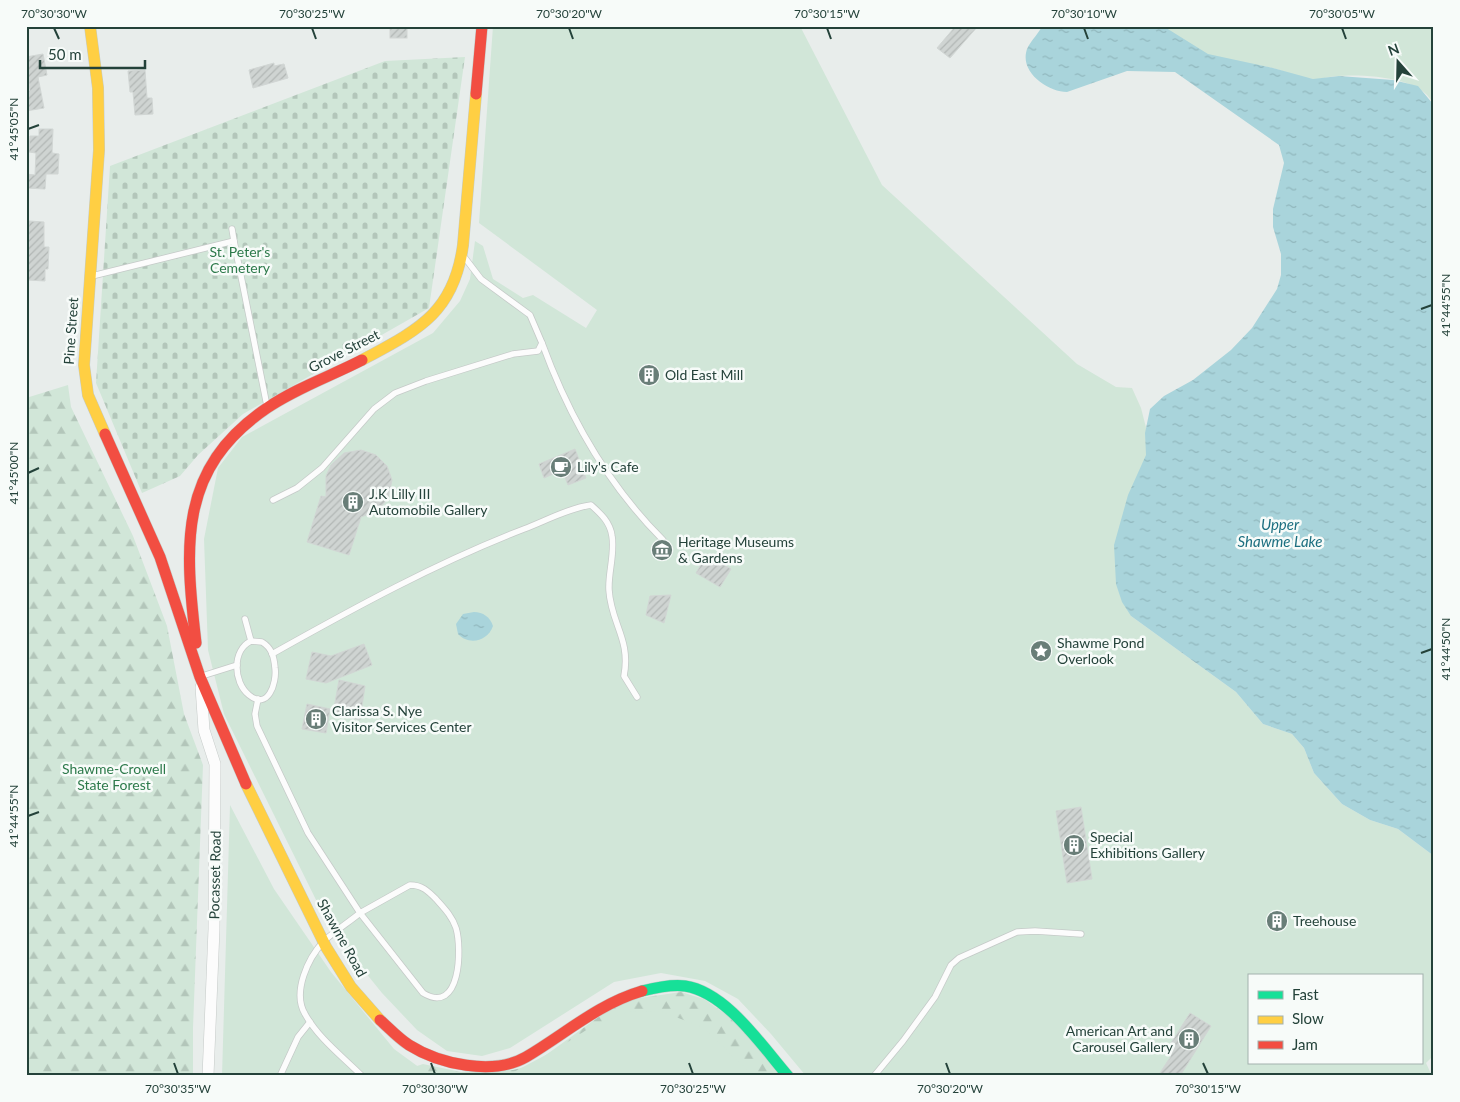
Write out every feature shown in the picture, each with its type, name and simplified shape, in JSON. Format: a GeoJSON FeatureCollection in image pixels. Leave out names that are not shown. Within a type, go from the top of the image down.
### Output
{"type":"FeatureCollection","features":[{"type":"Feature","properties":{"kind":"street","name":"Pine Street"},"geometry":{"type":"LineString","coordinates":[[90,26],[98,85],[100,143],[91,276],[82,354],[83,375],[88,395],[160,557],[200,677]]}},
{"type":"Feature","properties":{"kind":"street","name":"Grove Street"},"geometry":{"type":"LineString","coordinates":[[200,677],[189,582],[192,508],[205,471],[218,450],[235,431],[267,408],[372,356],[420,326],[440,308],[451,292],[461,254],[482,26]]}},
{"type":"Feature","properties":{"kind":"street","name":"Shawme Road"},"geometry":{"type":"LineString","coordinates":[[200,677],[233,757],[324,942],[351,987],[372,1013],[407,1044],[423,1054],[447,1062],[472,1066],[497,1065],[524,1058],[602,1007],[624,996],[644,990],[684,986],[705,993],[732,1013],[788,1076]]}},
{"type":"Feature","properties":{"kind":"street","name":"Pocasset Road"},"geometry":{"type":"LineString","coordinates":[[200,677],[204,730],[215,764],[214,929],[208,1076]]}},
{"type":"Feature","properties":{"kind":"lane"},"geometry":{"type":"LineString","coordinates":[[232,228],[267,408]]}},
{"type":"Feature","properties":{"kind":"lane"},"geometry":{"type":"LineString","coordinates":[[91,276],[234,241]]}},
{"type":"Feature","properties":{"kind":"lane"},"geometry":{"type":"LineString","coordinates":[[461,254],[481,279],[530,315],[567,406],[586,441],[632,509],[663,540]]}},
{"type":"Feature","properties":{"kind":"lane"},"geometry":{"type":"LineString","coordinates":[[273,500],[297,488],[322,468],[374,409],[396,393],[426,381],[513,354],[538,351],[542,343]]}},
{"type":"Feature","properties":{"kind":"lane"},"geometry":{"type":"LineString","coordinates":[[272,654],[388,589],[491,542],[591,505],[605,517],[612,536],[609,589],[613,612],[625,641],[626,666],[624,676],[638,697]]}},
{"type":"Feature","properties":{"kind":"lane"},"geometry":{"type":"LineString","coordinates":[[245,618],[251,641]]}},
{"type":"Feature","properties":{"kind":"lane"},"geometry":{"type":"LineString","coordinates":[[251,641],[262,642],[270,649],[272,654],[276,675],[273,691],[266,697],[258,699],[250,696],[244,690],[237,665],[240,650],[251,641]]}},
{"type":"Feature","properties":{"kind":"lane"},"geometry":{"type":"LineString","coordinates":[[200,677],[237,665]]}},
{"type":"Feature","properties":{"kind":"lane"},"geometry":{"type":"LineString","coordinates":[[258,699],[255,714],[257,726],[305,826],[360,913],[423,993],[428,996],[442,996],[452,988],[459,958],[456,930],[446,910],[428,891],[420,886],[404,887],[360,913],[324,942],[304,974],[299,992],[303,1012],[310,1022],[362,1076]]}},
{"type":"Feature","properties":{"kind":"lane"},"geometry":{"type":"LineString","coordinates":[[874,1076],[903,1041],[935,997],[951,965],[959,958],[1017,932],[1035,931],[1081,934]]}},
{"type":"Feature","properties":{"kind":"lane"},"geometry":{"type":"LineString","coordinates":[[280,1076],[298,1037],[310,1022]]}},
{"type":"Feature","properties":{"kind":"green space","name":"Heritage Museums & Gardens"},"geometry":{"type":"Polygon","coordinates":[[[493,26],[800,26],[882,185],[1077,364],[1116,387],[1132,388],[1141,408],[1151,447],[1131,616],[1236,692],[1263,724],[1292,734],[1304,748],[1314,773],[1342,804],[1370,820],[1398,829],[1434,856],[1434,1055],[1426,1063],[1432,1076],[806,1076],[771,1034],[738,999],[705,981],[661,973],[614,982],[510,1048],[482,1056],[447,1051],[417,1030],[382,993],[340,941],[323,914],[224,714],[208,650],[204,539],[218,468],[242,437],[433,333],[460,301],[470,279],[475,241],[483,246],[493,279],[523,298],[533,295],[586,328],[597,310],[479,223],[493,26]]]}},
{"type":"Feature","properties":{"kind":"green space"},"geometry":{"type":"Polygon","coordinates":[[[1163,26],[1434,26],[1434,108],[1429,98],[1420,90],[1408,84],[1378,77],[1363,76],[1308,78],[1272,68],[1224,59],[1208,55],[1185,42],[1163,26]]]}},
{"type":"Feature","properties":{"kind":"green space","name":"St. Peter's Cemetery"},"geometry":{"type":"Polygon","coordinates":[[[465,57],[429,308],[243,414],[198,455],[180,476],[142,493],[96,383],[110,166],[385,61],[465,57]]]}},
{"type":"Feature","properties":{"kind":"green space","name":"Shawme-Crowell State Forest"},"geometry":{"type":"Polygon","coordinates":[[[68,385],[71,407],[133,536],[167,626],[184,714],[203,765],[193,1028],[193,1076],[26,1076],[26,398],[68,385]]]}},
{"type":"Feature","properties":{"kind":"green space"},"geometry":{"type":"Polygon","coordinates":[[[230,805],[274,889],[331,972],[394,1049],[431,1076],[222,1076],[230,805]]]}},
{"type":"Feature","properties":{"kind":"green space"},"geometry":{"type":"Polygon","coordinates":[[[681,992],[704,999],[731,1018],[783,1076],[419,1076],[416,1070],[417,1066],[423,1064],[461,1072],[513,1070],[532,1065],[611,1008],[626,1000],[681,992]]]}},
{"type":"Feature","properties":{"kind":"green space"},"geometry":{"type":"Polygon","coordinates":[[[660,1011],[702,1027],[754,1076],[494,1076],[497,1070],[508,1075],[557,1049],[594,1025],[628,1012],[660,1011]]]}},
{"type":"Feature","properties":{"kind":"water","name":"Upper Shawme Lake"},"geometry":{"type":"Polygon","coordinates":[[[1042,26],[1163,26],[1208,54],[1313,79],[1339,76],[1393,80],[1418,86],[1433,104],[1434,856],[1398,829],[1370,820],[1342,804],[1314,773],[1304,748],[1292,734],[1263,724],[1236,692],[1131,616],[1122,602],[1116,584],[1114,545],[1128,495],[1146,455],[1145,433],[1150,409],[1164,396],[1193,380],[1231,350],[1252,328],[1277,289],[1281,275],[1281,254],[1273,227],[1273,209],[1284,163],[1279,145],[1175,72],[1127,71],[1067,92],[1052,89],[1032,75],[1026,61],[1028,46],[1042,26]]]}},
{"type":"Feature","properties":{"kind":"water"},"geometry":{"type":"Polygon","coordinates":[[[474,612],[486,616],[493,626],[491,631],[483,638],[473,641],[462,638],[458,634],[456,624],[463,614],[474,612]]]}},
{"type":"Feature","properties":{"kind":"building"},"geometry":{"type":"Polygon","coordinates":[[[390,26],[407,26],[407,38],[390,38],[390,26]]]}},
{"type":"Feature","properties":{"kind":"building"},"geometry":{"type":"Polygon","coordinates":[[[952,26],[978,26],[950,58],[937,48],[954,28],[952,26]]]}},
{"type":"Feature","properties":{"kind":"building"},"geometry":{"type":"Polygon","coordinates":[[[43,54],[47,75],[38,77],[44,108],[26,111],[26,91],[30,91],[26,57],[43,54]]]}},
{"type":"Feature","properties":{"kind":"building"},"geometry":{"type":"Polygon","coordinates":[[[274,63],[274,66],[284,64],[288,78],[253,88],[249,70],[274,63]]]}},
{"type":"Feature","properties":{"kind":"building"},"geometry":{"type":"Polygon","coordinates":[[[145,70],[147,98],[152,98],[153,114],[135,115],[133,92],[130,92],[128,71],[145,70]]]}},
{"type":"Feature","properties":{"kind":"building"},"geometry":{"type":"Polygon","coordinates":[[[39,129],[53,129],[52,153],[59,154],[58,174],[46,174],[45,189],[26,188],[26,174],[35,175],[36,153],[29,152],[30,136],[39,136],[39,129]]]}},
{"type":"Feature","properties":{"kind":"building"},"geometry":{"type":"Polygon","coordinates":[[[29,221],[44,222],[44,247],[49,247],[48,269],[45,269],[45,281],[28,280],[29,221]]]}},
{"type":"Feature","properties":{"kind":"building","name":"Old East Mill"},"geometry":{"type":"Polygon","coordinates":[[[656,369],[656,381],[643,381],[643,370],[656,369]]]}},
{"type":"Feature","properties":{"kind":"building","name":"Lily's Cafe"},"geometry":{"type":"Polygon","coordinates":[[[575,449],[586,478],[568,485],[562,470],[544,478],[539,464],[575,449]]]}},
{"type":"Feature","properties":{"kind":"building","name":"J.K Lilly III Automobile Gallery"},"geometry":{"type":"Polygon","coordinates":[[[361,450],[376,455],[387,466],[392,480],[388,499],[377,511],[361,517],[349,555],[307,542],[321,496],[326,497],[326,476],[331,465],[344,453],[361,450]]]}},
{"type":"Feature","properties":{"kind":"building"},"geometry":{"type":"Polygon","coordinates":[[[707,554],[731,569],[720,587],[696,573],[707,554]]]}},
{"type":"Feature","properties":{"kind":"building"},"geometry":{"type":"Polygon","coordinates":[[[671,595],[664,623],[646,615],[650,596],[671,595]]]}},
{"type":"Feature","properties":{"kind":"building"},"geometry":{"type":"Polygon","coordinates":[[[364,644],[372,665],[326,683],[306,679],[312,652],[331,656],[364,644]]]}},
{"type":"Feature","properties":{"kind":"building"},"geometry":{"type":"Polygon","coordinates":[[[339,680],[365,686],[360,720],[333,714],[339,680]]]}},
{"type":"Feature","properties":{"kind":"building","name":"Clarissa S. Nye Visitor Services Center"},"geometry":{"type":"Polygon","coordinates":[[[307,704],[330,709],[326,733],[302,729],[307,704]]]}},
{"type":"Feature","properties":{"kind":"building","name":"Special Exhibitions Gallery"},"geometry":{"type":"Polygon","coordinates":[[[1081,807],[1092,879],[1067,883],[1056,811],[1081,807]]]}},
{"type":"Feature","properties":{"kind":"building","name":"American Art and Carousel Gallery"},"geometry":{"type":"Polygon","coordinates":[[[1190,1013],[1211,1026],[1180,1076],[1158,1076],[1171,1056],[1166,1051],[1190,1013]]]}},
{"type":"Feature","properties":{"kind":"traffic: fast"},"geometry":{"type":"LineString","coordinates":[[642,991],[669,986],[685,986],[700,990],[715,998],[742,1022],[788,1076]]}},
{"type":"Feature","properties":{"kind":"traffic: slow"},"geometry":{"type":"LineString","coordinates":[[90,26],[98,88],[99,150],[84,365],[88,395],[105,434]]}},
{"type":"Feature","properties":{"kind":"traffic: slow"},"geometry":{"type":"LineString","coordinates":[[362,360],[400,339],[430,317],[442,303],[451,287],[458,268],[463,245],[476,94]]}},
{"type":"Feature","properties":{"kind":"traffic: slow"},"geometry":{"type":"LineString","coordinates":[[246,784],[326,947],[351,987],[380,1020]]}},
{"type":"Feature","properties":{"kind":"traffic: jam"},"geometry":{"type":"LineString","coordinates":[[476,94],[482,26]]}},
{"type":"Feature","properties":{"kind":"traffic: jam"},"geometry":{"type":"LineString","coordinates":[[196,643],[192,608],[190,543],[194,512],[202,484],[216,457],[238,432],[267,408],[302,388],[362,360]]}},
{"type":"Feature","properties":{"kind":"traffic: jam"},"geometry":{"type":"LineString","coordinates":[[105,434],[160,557],[200,677],[246,784]]}},
{"type":"Feature","properties":{"kind":"traffic: jam"},"geometry":{"type":"LineString","coordinates":[[380,1020],[409,1045],[435,1058],[466,1065],[498,1066],[513,1063],[526,1057],[596,1012],[642,991]]}},
{"type":"Feature","properties":{"kind":"place","name":"Old East Mill"},"geometry":{"type":"Point","coordinates":[649,375]}},
{"type":"Feature","properties":{"kind":"place","name":"Lily's Cafe"},"geometry":{"type":"Point","coordinates":[561,467]}},
{"type":"Feature","properties":{"kind":"place","name":"J.K Lilly III Automobile Gallery"},"geometry":{"type":"Point","coordinates":[353,502]}},
{"type":"Feature","properties":{"kind":"place","name":"Heritage Museums & Gardens"},"geometry":{"type":"Point","coordinates":[662,550]}},
{"type":"Feature","properties":{"kind":"place","name":"Shawme Pond Overlook"},"geometry":{"type":"Point","coordinates":[1041,651]}},
{"type":"Feature","properties":{"kind":"place","name":"Clarissa S. Nye Visitor Services Center"},"geometry":{"type":"Point","coordinates":[316,719]}},
{"type":"Feature","properties":{"kind":"place","name":"Special Exhibitions Gallery"},"geometry":{"type":"Point","coordinates":[1074,845]}},
{"type":"Feature","properties":{"kind":"place","name":"Treehouse"},"geometry":{"type":"Point","coordinates":[1277,921]}},
{"type":"Feature","properties":{"kind":"place","name":"American Art and Carousel Gallery"},"geometry":{"type":"Point","coordinates":[1189,1039]}}]}
